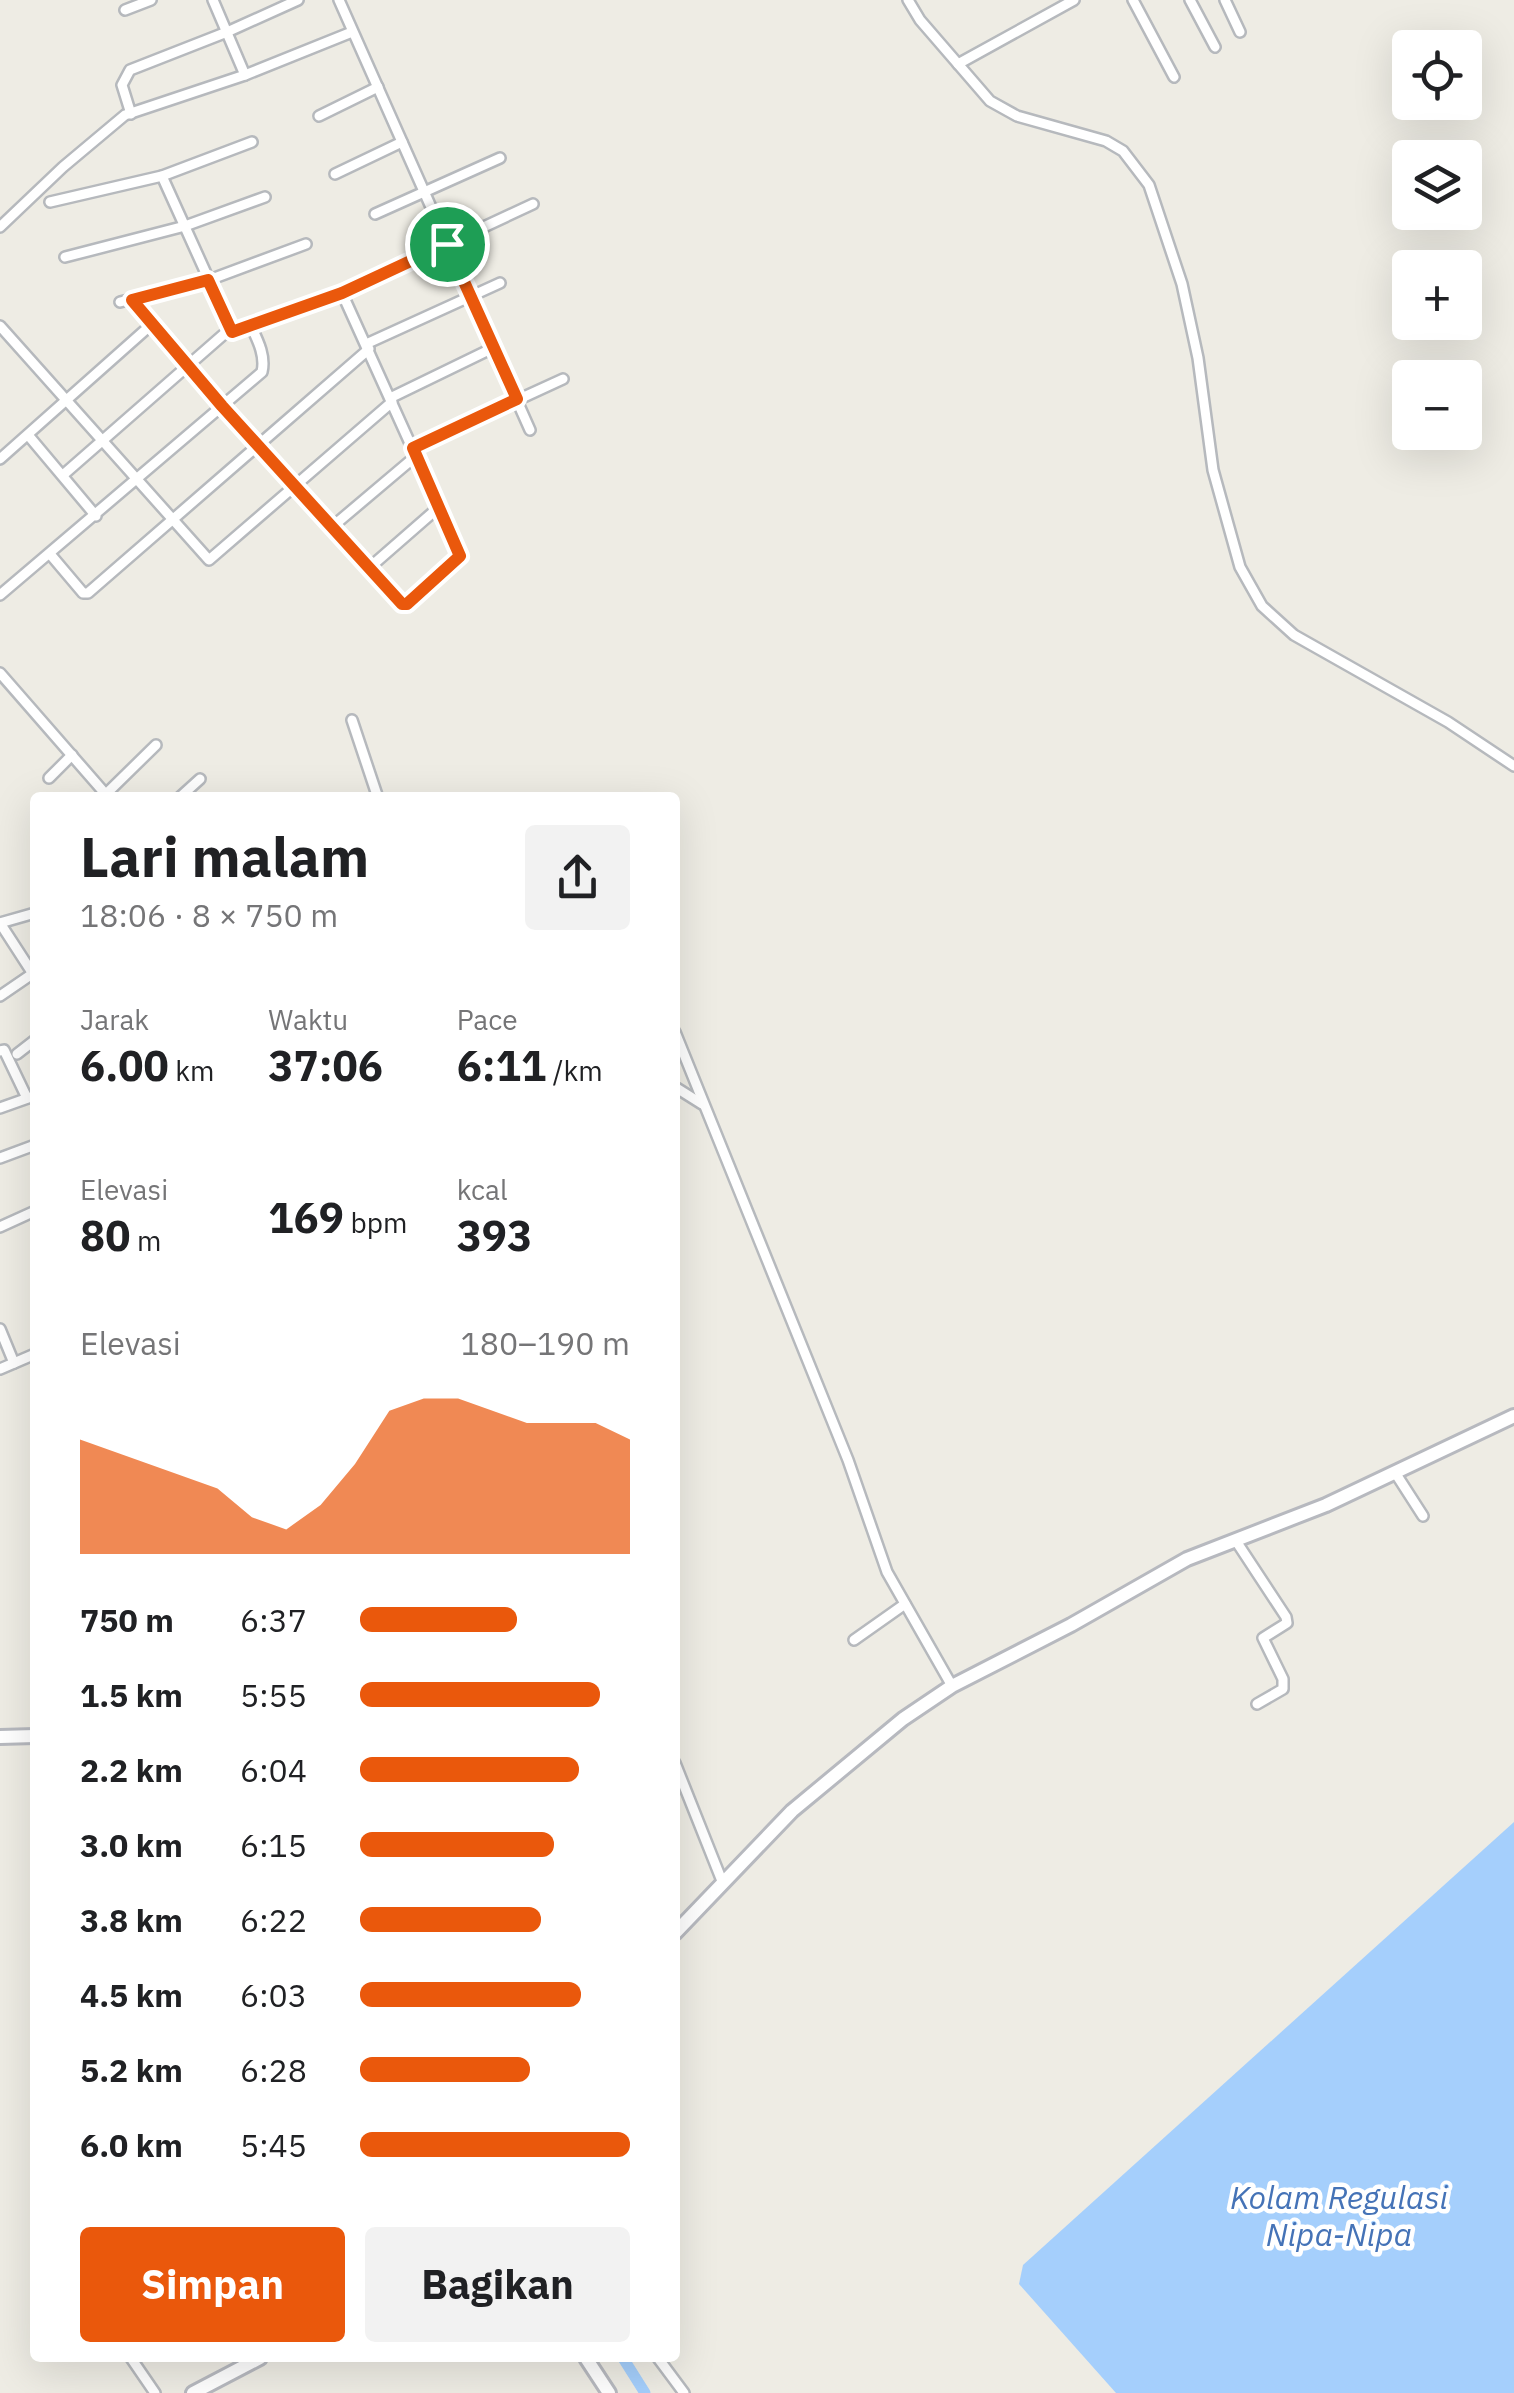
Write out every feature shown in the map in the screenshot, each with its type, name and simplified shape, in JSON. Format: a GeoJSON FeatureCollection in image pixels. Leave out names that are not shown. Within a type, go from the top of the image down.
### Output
{"type":"FeatureCollection","features":[{"type":"Feature","properties":{"kind":"street"},"geometry":{"type":"LineString","coordinates":[[124,10],[151,0]]}},
{"type":"Feature","properties":{"kind":"street"},"geometry":{"type":"LineString","coordinates":[[214,0],[245,75]]}},
{"type":"Feature","properties":{"kind":"street"},"geometry":{"type":"LineString","coordinates":[[131,114],[122,92],[126,74],[298,0]]}},
{"type":"Feature","properties":{"kind":"street"},"geometry":{"type":"LineString","coordinates":[[339,0],[530,430]]}},
{"type":"Feature","properties":{"kind":"street"},"geometry":{"type":"LineString","coordinates":[[908,0],[920,20],[990,101],[1004,111],[1106,142],[1123,151],[1149,185],[1182,284],[1217,486],[1240,567],[1262,606],[1294,635],[1448,722],[1514,766]]}},
{"type":"Feature","properties":{"kind":"street"},"geometry":{"type":"LineString","coordinates":[[958,64],[1074,0]]}},
{"type":"Feature","properties":{"kind":"street"},"geometry":{"type":"LineString","coordinates":[[1133,0],[1174,77]]}},
{"type":"Feature","properties":{"kind":"street"},"geometry":{"type":"LineString","coordinates":[[1190,0],[1215,47]]}},
{"type":"Feature","properties":{"kind":"street"},"geometry":{"type":"LineString","coordinates":[[1224,0],[1240,32]]}},
{"type":"Feature","properties":{"kind":"street"},"geometry":{"type":"LineString","coordinates":[[0,227],[63,167],[131,114],[245,75],[352,32]]}},
{"type":"Feature","properties":{"kind":"street"},"geometry":{"type":"LineString","coordinates":[[318,116],[378,87]]}},
{"type":"Feature","properties":{"kind":"street"},"geometry":{"type":"LineString","coordinates":[[50,202],[162,176],[252,142]]}},
{"type":"Feature","properties":{"kind":"street"},"geometry":{"type":"LineString","coordinates":[[334,174],[402,142]]}},
{"type":"Feature","properties":{"kind":"street"},"geometry":{"type":"LineString","coordinates":[[375,214],[500,158]]}},
{"type":"Feature","properties":{"kind":"street"},"geometry":{"type":"LineString","coordinates":[[162,176],[232,332]]}},
{"type":"Feature","properties":{"kind":"street"},"geometry":{"type":"LineString","coordinates":[[64,257],[184,226],[266,197]]}},
{"type":"Feature","properties":{"kind":"street"},"geometry":{"type":"LineString","coordinates":[[63,475],[186,365],[232,332],[342,293],[533,204]]}},
{"type":"Feature","properties":{"kind":"street"},"geometry":{"type":"LineString","coordinates":[[120,302],[208,280],[306,244]]}},
{"type":"Feature","properties":{"kind":"street"},"geometry":{"type":"LineString","coordinates":[[50,554],[86,594],[368,347],[500,283]]}},
{"type":"Feature","properties":{"kind":"street"},"geometry":{"type":"LineString","coordinates":[[132,300],[396,601],[407,604],[460,556],[342,293]]}},
{"type":"Feature","properties":{"kind":"street"},"geometry":{"type":"LineString","coordinates":[[0,460],[152,324]]}},
{"type":"Feature","properties":{"kind":"street"},"geometry":{"type":"LineString","coordinates":[[0,595],[262,372],[264,362],[250,324]]}},
{"type":"Feature","properties":{"kind":"street"},"geometry":{"type":"LineString","coordinates":[[0,326],[208,560],[391,400],[494,347]]}},
{"type":"Feature","properties":{"kind":"street"},"geometry":{"type":"LineString","coordinates":[[332,528],[415,452],[517,399],[563,380]]}},
{"type":"Feature","properties":{"kind":"street"},"geometry":{"type":"LineString","coordinates":[[28,435],[96,516]]}},
{"type":"Feature","properties":{"kind":"street"},"geometry":{"type":"LineString","coordinates":[[368,568],[439,507]]}},
{"type":"Feature","properties":{"kind":"street"},"geometry":{"type":"LineString","coordinates":[[0,673],[104,792]]}},
{"type":"Feature","properties":{"kind":"street"},"geometry":{"type":"LineString","coordinates":[[352,720],[376,792]]}},
{"type":"Feature","properties":{"kind":"street"},"geometry":{"type":"LineString","coordinates":[[111,792],[156,745]]}},
{"type":"Feature","properties":{"kind":"street"},"geometry":{"type":"LineString","coordinates":[[50,778],[72,755]]}},
{"type":"Feature","properties":{"kind":"street"},"geometry":{"type":"LineString","coordinates":[[186,792],[200,779]]}},
{"type":"Feature","properties":{"kind":"street"},"geometry":{"type":"LineString","coordinates":[[30,914],[0,923],[30,968]]}},
{"type":"Feature","properties":{"kind":"street"},"geometry":{"type":"LineString","coordinates":[[0,996],[30,977]]}},
{"type":"Feature","properties":{"kind":"street"},"geometry":{"type":"LineString","coordinates":[[16,1054],[30,1044]]}},
{"type":"Feature","properties":{"kind":"street"},"geometry":{"type":"LineString","coordinates":[[680,1044],[848,1460],[887,1572],[952,1686]]}},
{"type":"Feature","properties":{"kind":"street"},"geometry":{"type":"LineString","coordinates":[[0,1051],[4,1050],[30,1097],[0,1108]]}},
{"type":"Feature","properties":{"kind":"street"},"geometry":{"type":"LineString","coordinates":[[680,1090],[705,1106]]}},
{"type":"Feature","properties":{"kind":"street"},"geometry":{"type":"LineString","coordinates":[[0,1158],[30,1147]]}},
{"type":"Feature","properties":{"kind":"street"},"geometry":{"type":"LineString","coordinates":[[0,1227],[30,1213]]}},
{"type":"Feature","properties":{"kind":"street"},"geometry":{"type":"LineString","coordinates":[[0,1329],[14,1363]]}},
{"type":"Feature","properties":{"kind":"street"},"geometry":{"type":"LineString","coordinates":[[0,1369],[30,1356]]}},
{"type":"Feature","properties":{"kind":"street"},"geometry":{"type":"LineString","coordinates":[[680,1927],[792,1811],[902,1719],[952,1686],[1187,1559],[1396,1474],[1514,1416]]}},
{"type":"Feature","properties":{"kind":"street"},"geometry":{"type":"LineString","coordinates":[[1396,1474],[1423,1516]]}},
{"type":"Feature","properties":{"kind":"street"},"geometry":{"type":"LineString","coordinates":[[1236,1541],[1287,1623],[1263,1638],[1284,1686],[1279,1694],[1257,1704]]}},
{"type":"Feature","properties":{"kind":"street"},"geometry":{"type":"LineString","coordinates":[[854,1640],[905,1604]]}},
{"type":"Feature","properties":{"kind":"street"},"geometry":{"type":"LineString","coordinates":[[0,1736],[30,1736]]}},
{"type":"Feature","properties":{"kind":"street"},"geometry":{"type":"LineString","coordinates":[[680,1776],[722,1881]]}},
{"type":"Feature","properties":{"kind":"street"},"geometry":{"type":"LineString","coordinates":[[135,2362],[154,2393]]}},
{"type":"Feature","properties":{"kind":"street"},"geometry":{"type":"LineString","coordinates":[[193,2393],[252,2362]]}},
{"type":"Feature","properties":{"kind":"street"},"geometry":{"type":"LineString","coordinates":[[589,2362],[609,2393]]}},
{"type":"Feature","properties":{"kind":"street"},"geometry":{"type":"LineString","coordinates":[[661,2362],[684,2393]]}},
{"type":"Feature","properties":{"kind":"water","name":"Kolam Regulasi Nipa-Nipa"},"geometry":{"type":"Polygon","coordinates":[[[1514,1822],[1514,2393],[1116,2393],[1019,2284],[1023,2265],[1514,1822]]]}},
{"type":"Feature","properties":{"kind":"waterway"},"geometry":{"type":"LineString","coordinates":[[626,2362],[645,2393]]}},
{"type":"Feature","properties":{"kind":"route"},"geometry":{"type":"LineString","coordinates":[[447,244],[517,399],[413,448],[460,556],[407,604],[402,604],[222,406],[132,300],[208,280],[232,332],[342,293],[447,244]]}}]}
